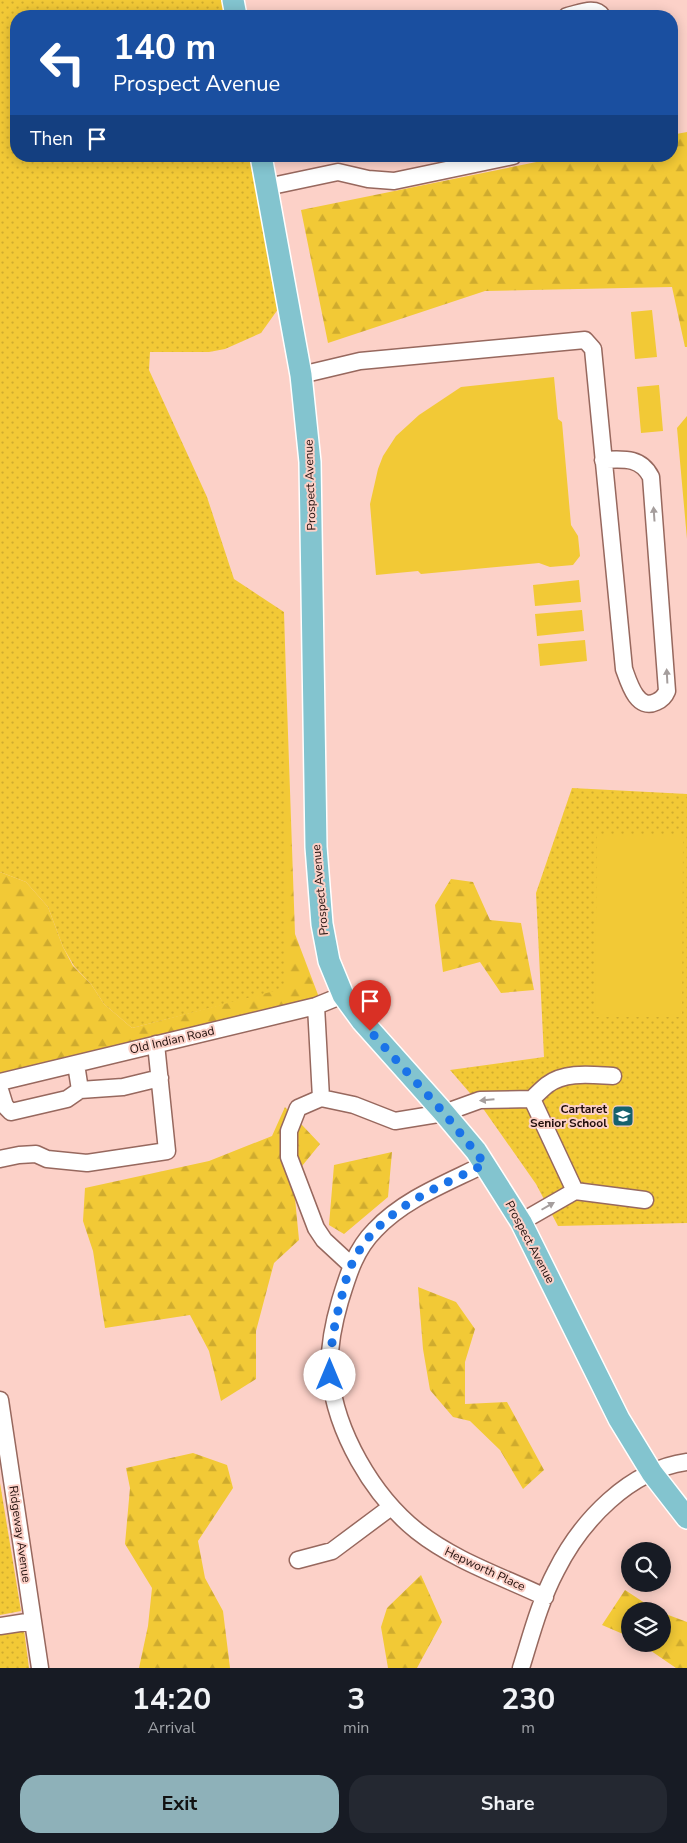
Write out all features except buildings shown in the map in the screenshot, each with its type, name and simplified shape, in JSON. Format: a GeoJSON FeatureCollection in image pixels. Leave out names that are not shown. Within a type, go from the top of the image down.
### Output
{"type":"FeatureCollection","features":[{"type":"Feature","properties":{"kind":"main road","name":"Prospect Avenue"},"geometry":{"type":"LineString","coordinates":[[262,162],[301,375],[310,462],[316,847],[319,894],[329,961],[343,995],[378,1040],[444,1113],[485,1164],[521,1222],[620,1419],[652,1473],[687,1518]]}},
{"type":"Feature","properties":{"kind":"street"},"geometry":{"type":"LineString","coordinates":[[267,187],[338,172],[368,179],[394,180],[483,162]]}},
{"type":"Feature","properties":{"kind":"street"},"geometry":{"type":"LineString","coordinates":[[301,375],[360,361],[585,340],[593,349],[624,669],[633,691],[642,703],[650,704],[656,702],[667,691],[652,477],[646,467],[640,462],[604,460]]}},
{"type":"Feature","properties":{"kind":"street","name":"Old Indian Road"},"geometry":{"type":"LineString","coordinates":[[0,1082],[316,1006],[343,995]]}},
{"type":"Feature","properties":{"kind":"street"},"geometry":{"type":"LineString","coordinates":[[316,1006],[321,1098]]}},
{"type":"Feature","properties":{"kind":"street"},"geometry":{"type":"LineString","coordinates":[[0,1159],[36,1154],[47,1159],[87,1163],[167,1151],[156,1044]]}},
{"type":"Feature","properties":{"kind":"street"},"geometry":{"type":"LineString","coordinates":[[76,1064],[80,1090]]}},
{"type":"Feature","properties":{"kind":"street"},"geometry":{"type":"LineString","coordinates":[[351,1266],[324,1240],[316,1228],[289,1157],[289,1131],[298,1108],[321,1098],[354,1105],[395,1121],[444,1113],[480,1100],[532,1099],[548,1084],[560,1078],[585,1074],[613,1076]]}},
{"type":"Feature","properties":{"kind":"street"},"geometry":{"type":"LineString","coordinates":[[0,1090],[5,1106],[11,1112],[66,1099],[80,1090],[123,1087],[160,1078]]}},
{"type":"Feature","properties":{"kind":"street"},"geometry":{"type":"LineString","coordinates":[[532,1099],[575,1190]]}},
{"type":"Feature","properties":{"kind":"street","name":"Hepworth Place"},"geometry":{"type":"LineString","coordinates":[[485,1164],[423,1195],[388,1217],[362,1246],[351,1266],[335,1318],[330,1355],[330,1375],[338,1414],[347,1436],[374,1485],[391,1507],[442,1550],[544,1597]]}},
{"type":"Feature","properties":{"kind":"street"},"geometry":{"type":"LineString","coordinates":[[521,1222],[575,1190],[646,1200]]}},
{"type":"Feature","properties":{"kind":"street","name":"Ridgeway Avenue"},"geometry":{"type":"LineString","coordinates":[[0,1400],[5,1465],[40,1668]]}},
{"type":"Feature","properties":{"kind":"street"},"geometry":{"type":"LineString","coordinates":[[526,1665],[544,1597],[568,1548],[585,1527],[624,1489],[672,1464],[687,1462]]}},
{"type":"Feature","properties":{"kind":"street"},"geometry":{"type":"LineString","coordinates":[[298,1560],[332,1551],[391,1507]]}},
{"type":"Feature","properties":{"kind":"street"},"geometry":{"type":"LineString","coordinates":[[0,1626],[33,1622]]}},
{"type":"Feature","properties":{"kind":"green space"},"geometry":{"type":"Polygon","coordinates":[[[0,0],[223,0],[225,10],[10,10],[10,162],[252,162],[281,305],[261,333],[225,349],[209,352],[150,352],[149,370],[207,497],[234,579],[284,612],[286,676],[286,989],[132,1028],[104,1004],[91,984],[74,966],[63,947],[48,907],[26,882],[0,872],[0,0]]]}},
{"type":"Feature","properties":{"kind":"green space"},"geometry":{"type":"Polygon","coordinates":[[[687,132],[687,347],[685,347],[672,287],[485,291],[328,343],[301,210],[537,162],[678,162],[678,134],[687,132]]]}},
{"type":"Feature","properties":{"kind":"green space"},"geometry":{"type":"Polygon","coordinates":[[[652,310],[657,357],[635,359],[631,312],[652,310]]]}},
{"type":"Feature","properties":{"kind":"green space"},"geometry":{"type":"Polygon","coordinates":[[[554,377],[558,419],[562,422],[571,525],[578,536],[580,556],[573,565],[550,567],[539,563],[421,574],[418,571],[376,575],[370,504],[378,469],[383,456],[396,436],[419,415],[461,387],[554,377]]]}},
{"type":"Feature","properties":{"kind":"green space"},"geometry":{"type":"Polygon","coordinates":[[[659,385],[663,431],[641,433],[637,387],[659,385]]]}},
{"type":"Feature","properties":{"kind":"green space"},"geometry":{"type":"Polygon","coordinates":[[[687,416],[687,539],[677,428],[687,416]]]}},
{"type":"Feature","properties":{"kind":"green space"},"geometry":{"type":"Polygon","coordinates":[[[579,580],[581,602],[535,606],[533,585],[579,580]]]}},
{"type":"Feature","properties":{"kind":"green space"},"geometry":{"type":"Polygon","coordinates":[[[582,610],[584,631],[537,636],[535,614],[582,610]]]}},
{"type":"Feature","properties":{"kind":"green space"},"geometry":{"type":"Polygon","coordinates":[[[585,640],[587,661],[540,666],[538,644],[585,640]]]}},
{"type":"Feature","properties":{"kind":"green space"},"geometry":{"type":"Polygon","coordinates":[[[286,676],[295,934],[320,1000],[0,1081],[0,872],[26,882],[48,907],[63,947],[73,966],[91,984],[104,1004],[132,1028],[286,988],[286,676]]]}},
{"type":"Feature","properties":{"kind":"green space"},"geometry":{"type":"Polygon","coordinates":[[[572,788],[687,794],[687,1223],[558,1226],[536,1184],[482,1107],[450,1070],[544,1057],[536,893],[572,788]]]}},
{"type":"Feature","properties":{"kind":"green space"},"geometry":{"type":"Polygon","coordinates":[[[597,834],[683,834],[682,1017],[595,1017],[597,834]]]}},
{"type":"Feature","properties":{"kind":"green space"},"geometry":{"type":"Polygon","coordinates":[[[451,879],[473,882],[490,920],[521,923],[534,990],[501,993],[480,962],[443,972],[435,905],[451,879]]]}},
{"type":"Feature","properties":{"kind":"green space"},"geometry":{"type":"Polygon","coordinates":[[[285,1107],[320,1144],[293,1177],[299,1240],[274,1263],[256,1331],[256,1379],[221,1401],[209,1351],[190,1315],[105,1328],[93,1251],[83,1221],[85,1188],[209,1161],[272,1136],[285,1107]]]}},
{"type":"Feature","properties":{"kind":"green space"},"geometry":{"type":"Polygon","coordinates":[[[392,1152],[388,1197],[344,1234],[329,1225],[334,1165],[392,1152]]]}},
{"type":"Feature","properties":{"kind":"green space"},"geometry":{"type":"Polygon","coordinates":[[[418,1287],[456,1302],[475,1329],[465,1362],[465,1404],[507,1402],[544,1470],[523,1489],[500,1450],[470,1421],[453,1417],[430,1390],[423,1349],[418,1287]]]}},
{"type":"Feature","properties":{"kind":"green space"},"geometry":{"type":"Polygon","coordinates":[[[193,1453],[227,1465],[233,1488],[198,1541],[205,1578],[223,1611],[230,1668],[139,1668],[148,1626],[152,1588],[125,1544],[130,1488],[126,1468],[193,1453]]]}},
{"type":"Feature","properties":{"kind":"green space"},"geometry":{"type":"Polygon","coordinates":[[[0,1483],[21,1611],[0,1615],[0,1483]]]}},
{"type":"Feature","properties":{"kind":"green space"},"geometry":{"type":"Polygon","coordinates":[[[421,1575],[442,1622],[417,1668],[388,1668],[381,1627],[387,1608],[421,1575]]]}},
{"type":"Feature","properties":{"kind":"green space"},"geometry":{"type":"Polygon","coordinates":[[[624,1592],[628,1592],[643,1602],[621,1602],[621,1633],[602,1625],[624,1592]]]}},
{"type":"Feature","properties":{"kind":"green space"},"geometry":{"type":"Polygon","coordinates":[[[671,1616],[687,1622],[687,1668],[676,1668],[653,1652],[671,1652],[671,1616]]]}},
{"type":"Feature","properties":{"kind":"green space"},"geometry":{"type":"Polygon","coordinates":[[[24,1630],[29,1668],[0,1668],[0,1633],[24,1630]]]}},
{"type":"Feature","properties":{"kind":"place","name":"Cartaret Senior School"},"geometry":{"type":"Point","coordinates":[623,1116]}},
{"type":"Feature","properties":{"kind":"route"},"geometry":{"type":"LineString","coordinates":[[330,1375],[330,1355],[335,1318],[345,1282],[362,1246],[388,1217],[423,1195],[485,1164],[444,1113],[370,1031]]}}]}
